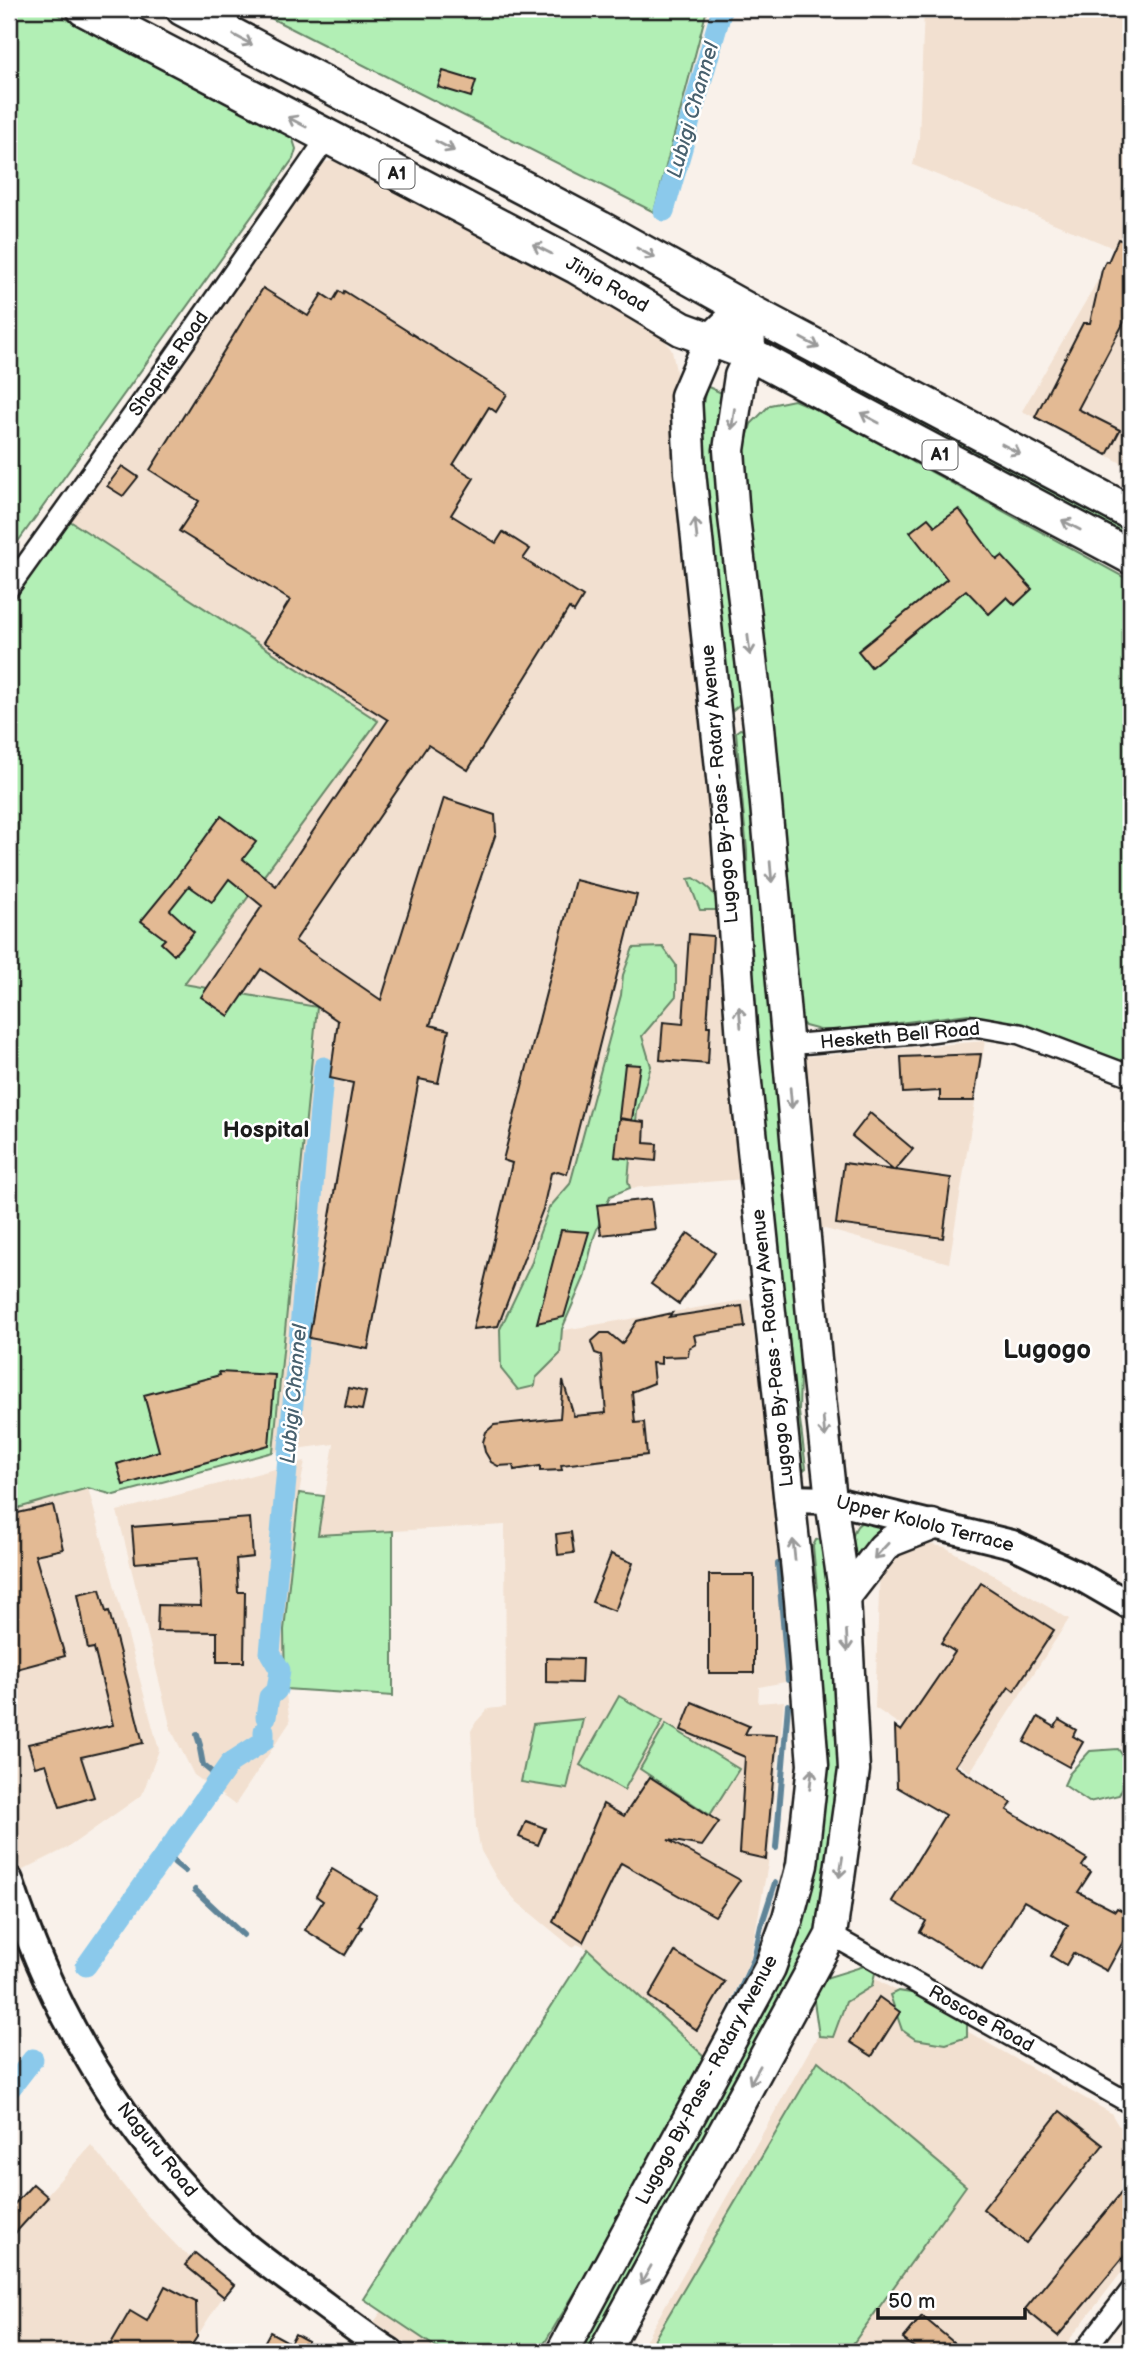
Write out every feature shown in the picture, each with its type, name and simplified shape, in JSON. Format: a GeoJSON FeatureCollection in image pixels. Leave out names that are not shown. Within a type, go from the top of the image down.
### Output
{"type":"FeatureCollection","features":[{"type":"Feature","properties":{"kind":"highway","name":"Jinja Road"},"geometry":{"type":"LineString","coordinates":[[84,9],[578,267],[682,329],[750,354],[1131,557]]}},
{"type":"Feature","properties":{"kind":"highway","name":"A1"},"geometry":{"type":"LineString","coordinates":[[183,9],[600,228],[746,309],[1131,513]]}},
{"type":"Feature","properties":{"kind":"main road","name":"Lugogo By-Pass - Rotary Avenue"},"geometry":{"type":"LineString","coordinates":[[562,2352],[769,1968],[788,1918],[802,1865],[813,1765],[804,1639],[743,1054],[718,735],[690,472],[686,396],[710,340],[746,309]]}},
{"type":"Feature","properties":{"kind":"main road","name":"Lugogo By-Pass - Rotary Avenue"},"geometry":{"type":"LineString","coordinates":[[604,2352],[831,1935],[854,1770],[845,1597],[831,1500],[816,1360],[786,1045],[760,726],[734,517],[729,450],[740,376],[750,354],[746,309]]}},
{"type":"Feature","properties":{"kind":"main road"},"geometry":{"type":"LineString","coordinates":[[718,735],[725,723],[734,718],[745,718],[760,726]]}},
{"type":"Feature","properties":{"kind":"main road"},"geometry":{"type":"LineString","coordinates":[[775,1363],[816,1360]]}},
{"type":"Feature","properties":{"kind":"main road"},"geometry":{"type":"LineString","coordinates":[[845,1597],[891,1541],[932,1525]]}},
{"type":"Feature","properties":{"kind":"street","name":"Shoprite Road"},"geometry":{"type":"LineString","coordinates":[[9,588],[173,360],[327,138]]}},
{"type":"Feature","properties":{"kind":"street","name":"Hesketh Bell Road"},"geometry":{"type":"LineString","coordinates":[[786,1045],[974,1026],[1020,1034],[1131,1076]]}},
{"type":"Feature","properties":{"kind":"street","name":"Upper Kololo Terrace"},"geometry":{"type":"LineString","coordinates":[[789,1499],[831,1500],[1012,1544],[1079,1576],[1131,1606]]}},
{"type":"Feature","properties":{"kind":"street","name":"Naguru Road"},"geometry":{"type":"LineString","coordinates":[[9,1880],[54,1996],[102,2082],[142,2136],[225,2228],[266,2263],[390,2352]]}},
{"type":"Feature","properties":{"kind":"street","name":"Roscoe Road"},"geometry":{"type":"LineString","coordinates":[[831,1935],[1131,2104]]}},
{"type":"Feature","properties":{"kind":"street"},"geometry":{"type":"LineString","coordinates":[[1083,2352],[1131,2290]]}},
{"type":"Feature","properties":{"kind":"shaded area"},"geometry":{"type":"Polygon","coordinates":[[[924,9],[1131,9],[1131,468],[1022,411],[1116,249],[913,165],[919,138],[924,9]]]}},
{"type":"Feature","properties":{"kind":"shaded area"},"geometry":{"type":"Polygon","coordinates":[[[334,160],[346,162],[651,327],[672,351],[678,381],[745,1179],[596,1193],[528,1336],[750,1299],[776,1521],[785,1682],[759,1687],[758,1703],[784,1701],[768,1864],[750,1960],[705,2057],[588,1949],[577,1944],[573,1948],[517,1902],[497,1879],[481,1851],[476,1827],[471,1731],[488,1709],[506,1707],[505,1525],[318,1535],[334,1444],[273,1452],[317,1008],[184,984],[378,721],[70,521],[314,170],[323,163],[334,160]]]}},
{"type":"Feature","properties":{"kind":"shaded area"},"geometry":{"type":"Polygon","coordinates":[[[985,1041],[949,1263],[818,1227],[802,1057],[985,1041]]]}},
{"type":"Feature","properties":{"kind":"shaded area"},"geometry":{"type":"Polygon","coordinates":[[[9,1417],[11,1485],[18,1508],[88,1488],[159,1750],[142,1795],[67,1848],[21,1871],[9,1840],[9,1417]]]}},
{"type":"Feature","properties":{"kind":"shaded area"},"geometry":{"type":"Polygon","coordinates":[[[305,1461],[284,1630],[285,1689],[290,1722],[235,1805],[194,1775],[171,1729],[117,1511],[305,1461]]]}},
{"type":"Feature","properties":{"kind":"shaded area"},"geometry":{"type":"Polygon","coordinates":[[[917,1542],[945,1547],[1069,1619],[970,1772],[875,1708],[880,1564],[917,1542]]]}},
{"type":"Feature","properties":{"kind":"shaded area"},"geometry":{"type":"Polygon","coordinates":[[[856,1968],[1111,2113],[1118,2125],[1131,2133],[1131,2260],[1060,2352],[639,2352],[856,1968]]]}},
{"type":"Feature","properties":{"kind":"shaded area"},"geometry":{"type":"Polygon","coordinates":[[[91,2145],[146,2214],[179,2248],[227,2290],[187,2352],[9,2352],[9,2237],[91,2145]]]}},
{"type":"Feature","properties":{"kind":"shaded area"},"geometry":{"type":"Polygon","coordinates":[[[382,2311],[443,2352],[419,2352],[374,2322],[382,2311]]]}},
{"type":"Feature","properties":{"kind":"green space"},"geometry":{"type":"Polygon","coordinates":[[[9,9],[48,9],[292,137],[296,149],[293,159],[9,554],[9,9]]]}},
{"type":"Feature","properties":{"kind":"green space"},"geometry":{"type":"Polygon","coordinates":[[[253,9],[707,9],[654,212],[253,9]]]}},
{"type":"Feature","properties":{"kind":"green space"},"geometry":{"type":"Polygon","coordinates":[[[821,358],[1131,522],[1131,542],[811,374],[821,358]]]}},
{"type":"Feature","properties":{"kind":"green space"},"geometry":{"type":"Polygon","coordinates":[[[706,386],[724,394],[746,706],[739,705],[728,714],[704,524],[701,417],[706,386]]]}},
{"type":"Feature","properties":{"kind":"green space"},"geometry":{"type":"Polygon","coordinates":[[[794,400],[820,411],[1131,581],[1131,1066],[1020,1025],[968,1014],[845,1030],[820,1030],[805,1026],[795,1015],[744,449],[751,424],[770,405],[794,400]]]}},
{"type":"Feature","properties":{"kind":"green space"},"geometry":{"type":"Polygon","coordinates":[[[70,521],[378,721],[184,984],[317,1007],[273,1452],[114,1495],[88,1488],[18,1508],[11,1485],[9,1409],[9,605],[70,521]]]}},
{"type":"Feature","properties":{"kind":"green space"},"geometry":{"type":"Polygon","coordinates":[[[740,729],[748,731],[795,1254],[799,1412],[806,1468],[800,1473],[765,1141],[748,920],[747,851],[736,732],[740,729]]]}},
{"type":"Feature","properties":{"kind":"green space"},"geometry":{"type":"Polygon","coordinates":[[[694,878],[711,891],[720,910],[700,910],[688,879],[694,878]]]}},
{"type":"Feature","properties":{"kind":"green space"},"geometry":{"type":"Polygon","coordinates":[[[663,947],[676,965],[676,996],[642,1036],[651,1066],[637,1112],[630,1159],[630,1188],[610,1196],[594,1237],[584,1278],[562,1329],[560,1354],[536,1378],[535,1386],[518,1390],[501,1369],[500,1329],[532,1262],[549,1208],[570,1184],[621,995],[623,975],[633,948],[663,947]]]}},
{"type":"Feature","properties":{"kind":"green space"},"geometry":{"type":"Polygon","coordinates":[[[299,1493],[324,1496],[318,1535],[393,1531],[393,1696],[285,1689],[284,1630],[299,1493]]]}},
{"type":"Feature","properties":{"kind":"green space"},"geometry":{"type":"Polygon","coordinates":[[[865,1520],[905,1527],[852,1569],[853,1535],[859,1524],[865,1520]]]}},
{"type":"Feature","properties":{"kind":"green space"},"geometry":{"type":"Polygon","coordinates":[[[821,1539],[827,1544],[835,1659],[839,1792],[826,1907],[808,1957],[594,2352],[573,2352],[780,1977],[803,1922],[811,1888],[812,1601],[817,1589],[813,1546],[816,1540],[821,1539]]]}},
{"type":"Feature","properties":{"kind":"green space"},"geometry":{"type":"Polygon","coordinates":[[[619,1696],[663,1721],[624,1790],[580,1765],[619,1696]]]}},
{"type":"Feature","properties":{"kind":"green space"},"geometry":{"type":"Polygon","coordinates":[[[583,1719],[567,1789],[521,1782],[533,1724],[583,1719]]]}},
{"type":"Feature","properties":{"kind":"green space"},"geometry":{"type":"Polygon","coordinates":[[[666,1724],[739,1769],[710,1815],[640,1769],[666,1724]]]}},
{"type":"Feature","properties":{"kind":"green space"},"geometry":{"type":"Polygon","coordinates":[[[1118,1749],[1130,1771],[1119,1795],[1089,1802],[1064,1785],[1069,1774],[1090,1751],[1118,1749]]]}},
{"type":"Feature","properties":{"kind":"green space"},"geometry":{"type":"Polygon","coordinates":[[[588,1949],[705,2057],[650,2168],[544,2344],[516,2352],[443,2352],[364,2299],[588,1949]]]}},
{"type":"Feature","properties":{"kind":"green space"},"geometry":{"type":"Polygon","coordinates":[[[864,1966],[875,1973],[872,1986],[846,2002],[833,2037],[819,2036],[813,1994],[822,1979],[864,1966]]]}},
{"type":"Feature","properties":{"kind":"green space"},"geometry":{"type":"Polygon","coordinates":[[[898,1991],[924,1995],[967,2021],[967,2037],[946,2044],[915,2039],[902,2030],[890,1995],[898,1991]]]}},
{"type":"Feature","properties":{"kind":"green space"},"geometry":{"type":"Polygon","coordinates":[[[818,2061],[966,2186],[847,2352],[675,2352],[654,2340],[818,2061]]]}},
{"type":"Feature","properties":{"kind":"building"},"geometry":{"type":"Polygon","coordinates":[[[443,71],[476,81],[471,97],[438,87],[443,71]]]}},
{"type":"Feature","properties":{"kind":"building"},"geometry":{"type":"Polygon","coordinates":[[[1118,239],[1131,244],[1131,309],[1078,409],[1120,430],[1107,455],[1035,417],[1083,323],[1090,323],[1102,270],[1118,239]]]}},
{"type":"Feature","properties":{"kind":"building"},"geometry":{"type":"Polygon","coordinates":[[[263,288],[308,316],[322,294],[333,301],[339,291],[343,294],[344,291],[507,394],[496,412],[489,407],[453,465],[474,478],[451,515],[496,543],[503,532],[530,549],[523,559],[583,597],[574,612],[569,608],[468,770],[428,745],[295,941],[381,1000],[444,798],[495,815],[496,833],[430,1025],[449,1030],[438,1083],[419,1079],[368,1349],[309,1338],[353,1083],[330,1078],[338,1021],[261,969],[229,1016],[201,997],[262,906],[229,879],[212,902],[189,886],[170,910],[194,932],[174,955],[161,943],[165,939],[141,921],[221,816],[256,842],[243,859],[276,886],[388,720],[264,642],[290,600],[179,531],[199,501],[150,470],[263,288]]]}},
{"type":"Feature","properties":{"kind":"building"},"geometry":{"type":"Polygon","coordinates":[[[122,466],[138,477],[123,496],[107,486],[122,466]]]}},
{"type":"Feature","properties":{"kind":"building"},"geometry":{"type":"Polygon","coordinates":[[[959,509],[997,560],[1002,556],[1032,589],[1015,605],[1007,597],[989,614],[966,590],[871,667],[858,651],[947,579],[910,532],[928,518],[935,526],[959,509]]]}},
{"type":"Feature","properties":{"kind":"building"},"geometry":{"type":"Polygon","coordinates":[[[575,880],[637,895],[567,1174],[558,1171],[551,1173],[543,1209],[498,1326],[473,1329],[512,1163],[503,1160],[575,880]]]}},
{"type":"Feature","properties":{"kind":"building"},"geometry":{"type":"Polygon","coordinates":[[[689,934],[713,936],[707,1026],[710,1026],[708,1064],[660,1060],[663,1022],[683,1024],[689,934]]]}},
{"type":"Feature","properties":{"kind":"building"},"geometry":{"type":"Polygon","coordinates":[[[981,1054],[974,1101],[940,1101],[940,1091],[903,1093],[901,1057],[981,1054]]]}},
{"type":"Feature","properties":{"kind":"building"},"geometry":{"type":"Polygon","coordinates":[[[625,1064],[640,1065],[632,1120],[619,1118],[625,1064]]]}},
{"type":"Feature","properties":{"kind":"building"},"geometry":{"type":"Polygon","coordinates":[[[870,1113],[913,1149],[895,1170],[951,1178],[943,1238],[836,1224],[844,1163],[893,1170],[852,1136],[870,1113]]]}},
{"type":"Feature","properties":{"kind":"building"},"geometry":{"type":"Polygon","coordinates":[[[619,1119],[645,1122],[644,1143],[657,1144],[656,1161],[615,1157],[619,1119]]]}},
{"type":"Feature","properties":{"kind":"building"},"geometry":{"type":"Polygon","coordinates":[[[651,1199],[655,1229],[601,1235],[597,1205],[651,1199]]]}},
{"type":"Feature","properties":{"kind":"building"},"geometry":{"type":"Polygon","coordinates":[[[561,1230],[589,1232],[564,1317],[537,1323],[561,1230]]]}},
{"type":"Feature","properties":{"kind":"building"},"geometry":{"type":"Polygon","coordinates":[[[688,1233],[715,1253],[679,1304],[651,1284],[688,1233]]]}},
{"type":"Feature","properties":{"kind":"building"},"geometry":{"type":"Polygon","coordinates":[[[742,1306],[745,1327],[694,1335],[696,1344],[689,1348],[688,1356],[661,1357],[661,1364],[652,1363],[654,1383],[632,1392],[635,1423],[644,1422],[647,1455],[561,1465],[562,1470],[540,1471],[540,1466],[514,1470],[513,1465],[498,1466],[491,1462],[485,1452],[483,1442],[486,1432],[494,1425],[560,1418],[563,1381],[574,1416],[606,1413],[601,1355],[595,1353],[591,1342],[601,1333],[609,1333],[622,1344],[637,1321],[672,1313],[669,1317],[742,1306]]]}},
{"type":"Feature","properties":{"kind":"building"},"geometry":{"type":"Polygon","coordinates":[[[219,1372],[275,1375],[269,1445],[123,1485],[117,1464],[159,1451],[144,1395],[220,1375],[219,1372]]]}},
{"type":"Feature","properties":{"kind":"building"},"geometry":{"type":"Polygon","coordinates":[[[349,1388],[366,1392],[362,1410],[345,1407],[349,1388]]]}},
{"type":"Feature","properties":{"kind":"building"},"geometry":{"type":"Polygon","coordinates":[[[53,1505],[63,1549],[35,1555],[65,1656],[9,1671],[9,1515],[53,1505]]]}},
{"type":"Feature","properties":{"kind":"building"},"geometry":{"type":"Polygon","coordinates":[[[250,1518],[253,1557],[236,1559],[238,1592],[245,1592],[244,1662],[217,1662],[217,1632],[157,1631],[158,1605],[201,1606],[198,1558],[135,1563],[132,1527],[250,1518]]]}},
{"type":"Feature","properties":{"kind":"building"},"geometry":{"type":"Polygon","coordinates":[[[571,1532],[574,1553],[558,1555],[556,1534],[571,1532]]]}},
{"type":"Feature","properties":{"kind":"building"},"geometry":{"type":"Polygon","coordinates":[[[611,1554],[633,1563],[615,1611],[592,1602],[611,1554]]]}},
{"type":"Feature","properties":{"kind":"building"},"geometry":{"type":"Polygon","coordinates":[[[709,1575],[754,1575],[754,1673],[709,1673],[709,1575]]]}},
{"type":"Feature","properties":{"kind":"building"},"geometry":{"type":"Polygon","coordinates":[[[981,1583],[1054,1630],[1014,1691],[1009,1687],[955,1766],[1012,1803],[1007,1810],[1087,1859],[1082,1866],[1091,1872],[1078,1892],[1115,1911],[1117,1908],[1131,1915],[1131,1927],[1107,1971],[1073,1953],[1066,1965],[1051,1956],[1068,1925],[1024,1901],[982,1970],[920,1932],[926,1921],[892,1901],[945,1815],[897,1787],[895,1727],[901,1731],[955,1652],[941,1643],[981,1583]]]}},
{"type":"Feature","properties":{"kind":"building"},"geometry":{"type":"Polygon","coordinates":[[[100,1589],[106,1612],[109,1611],[143,1743],[81,1757],[94,1797],[60,1807],[46,1764],[35,1767],[28,1744],[113,1725],[94,1648],[88,1649],[78,1594],[100,1589]]]}},
{"type":"Feature","properties":{"kind":"building"},"geometry":{"type":"Polygon","coordinates":[[[546,1658],[582,1659],[581,1683],[546,1682],[546,1658]]]}},
{"type":"Feature","properties":{"kind":"building"},"geometry":{"type":"Polygon","coordinates":[[[692,1702],[749,1726],[745,1734],[777,1735],[766,1859],[739,1853],[745,1757],[681,1730],[692,1702]]]}},
{"type":"Feature","properties":{"kind":"building"},"geometry":{"type":"Polygon","coordinates":[[[1038,1717],[1055,1727],[1059,1720],[1076,1730],[1073,1736],[1083,1742],[1069,1767],[1024,1742],[1038,1717]]]}},
{"type":"Feature","properties":{"kind":"building"},"geometry":{"type":"Polygon","coordinates":[[[650,1777],[719,1822],[702,1846],[668,1840],[740,1880],[715,1916],[621,1863],[583,1942],[553,1922],[603,1804],[624,1816],[650,1777]]]}},
{"type":"Feature","properties":{"kind":"building"},"geometry":{"type":"Polygon","coordinates":[[[526,1821],[545,1828],[538,1845],[519,1837],[526,1821]]]}},
{"type":"Feature","properties":{"kind":"building"},"geometry":{"type":"Polygon","coordinates":[[[332,1869],[377,1896],[345,1955],[305,1930],[323,1901],[316,1896],[332,1869]]]}},
{"type":"Feature","properties":{"kind":"building"},"geometry":{"type":"Polygon","coordinates":[[[675,1952],[725,1982],[697,2030],[649,1997],[675,1952]]]}},
{"type":"Feature","properties":{"kind":"building"},"geometry":{"type":"Polygon","coordinates":[[[879,1997],[900,2012],[872,2056],[850,2042],[879,1997]]]}},
{"type":"Feature","properties":{"kind":"building"},"geometry":{"type":"Polygon","coordinates":[[[1060,2111],[1103,2145],[1026,2243],[983,2209],[1060,2111]]]}},
{"type":"Feature","properties":{"kind":"building"},"geometry":{"type":"Polygon","coordinates":[[[1131,2181],[1131,2248],[1058,2336],[1025,2309],[1131,2181]]]}},
{"type":"Feature","properties":{"kind":"building"},"geometry":{"type":"Polygon","coordinates":[[[33,2184],[48,2197],[9,2240],[9,2210],[33,2184]]]}},
{"type":"Feature","properties":{"kind":"building"},"geometry":{"type":"Polygon","coordinates":[[[195,2253],[234,2285],[224,2297],[185,2265],[195,2253]]]}},
{"type":"Feature","properties":{"kind":"building"},"geometry":{"type":"Polygon","coordinates":[[[165,2286],[196,2302],[197,2337],[187,2352],[106,2352],[130,2311],[147,2321],[165,2286]]]}},
{"type":"Feature","properties":{"kind":"building"},"geometry":{"type":"Polygon","coordinates":[[[922,2316],[965,2352],[920,2352],[903,2339],[922,2316]]]}},
{"type":"Feature","properties":{"kind":"building"},"geometry":{"type":"Polygon","coordinates":[[[270,2332],[290,2343],[295,2334],[308,2341],[302,2351],[305,2352],[259,2352],[270,2332]]]}},
{"type":"Feature","properties":{"kind":"waterway","name":"Lubigi Channel"},"geometry":{"type":"LineString","coordinates":[[664,211],[722,9]]}},
{"type":"Feature","properties":{"kind":"waterway","name":"Lubigi Channel"},"geometry":{"type":"LineString","coordinates":[[266,1717],[269,1697],[277,1690],[280,1670],[270,1653],[324,1067]]}},
{"type":"Feature","properties":{"kind":"waterway"},"geometry":{"type":"LineString","coordinates":[[778,1564],[788,1680]]}},
{"type":"Feature","properties":{"kind":"waterway"},"geometry":{"type":"LineString","coordinates":[[776,1848],[788,1705]]}},
{"type":"Feature","properties":{"kind":"waterway","name":"Lubigi Channel"},"geometry":{"type":"LineString","coordinates":[[86,1966],[230,1763],[264,1741],[264,1731]]}},
{"type":"Feature","properties":{"kind":"waterway"},"geometry":{"type":"LineString","coordinates":[[197,1735],[200,1745]]}},
{"type":"Feature","properties":{"kind":"waterway"},"geometry":{"type":"LineString","coordinates":[[200,1749],[203,1765],[219,1778]]}},
{"type":"Feature","properties":{"kind":"waterway"},"geometry":{"type":"LineString","coordinates":[[168,1850],[175,1863],[185,1871]]}},
{"type":"Feature","properties":{"kind":"waterway"},"geometry":{"type":"LineString","coordinates":[[729,2014],[754,1959],[775,1883]]}},
{"type":"Feature","properties":{"kind":"waterway"},"geometry":{"type":"LineString","coordinates":[[195,1890],[243,1935]]}},
{"type":"Feature","properties":{"kind":"waterway","name":"Lubigi Channel"},"geometry":{"type":"LineString","coordinates":[[9,2090],[33,2059]]}},
{"type":"Feature","properties":{"kind":"district","name":"Hospital"},"geometry":{"type":"Point","coordinates":[266,1130]}},
{"type":"Feature","properties":{"kind":"district","name":"Lugogo"},"geometry":{"type":"Point","coordinates":[1047,1350]}}]}
